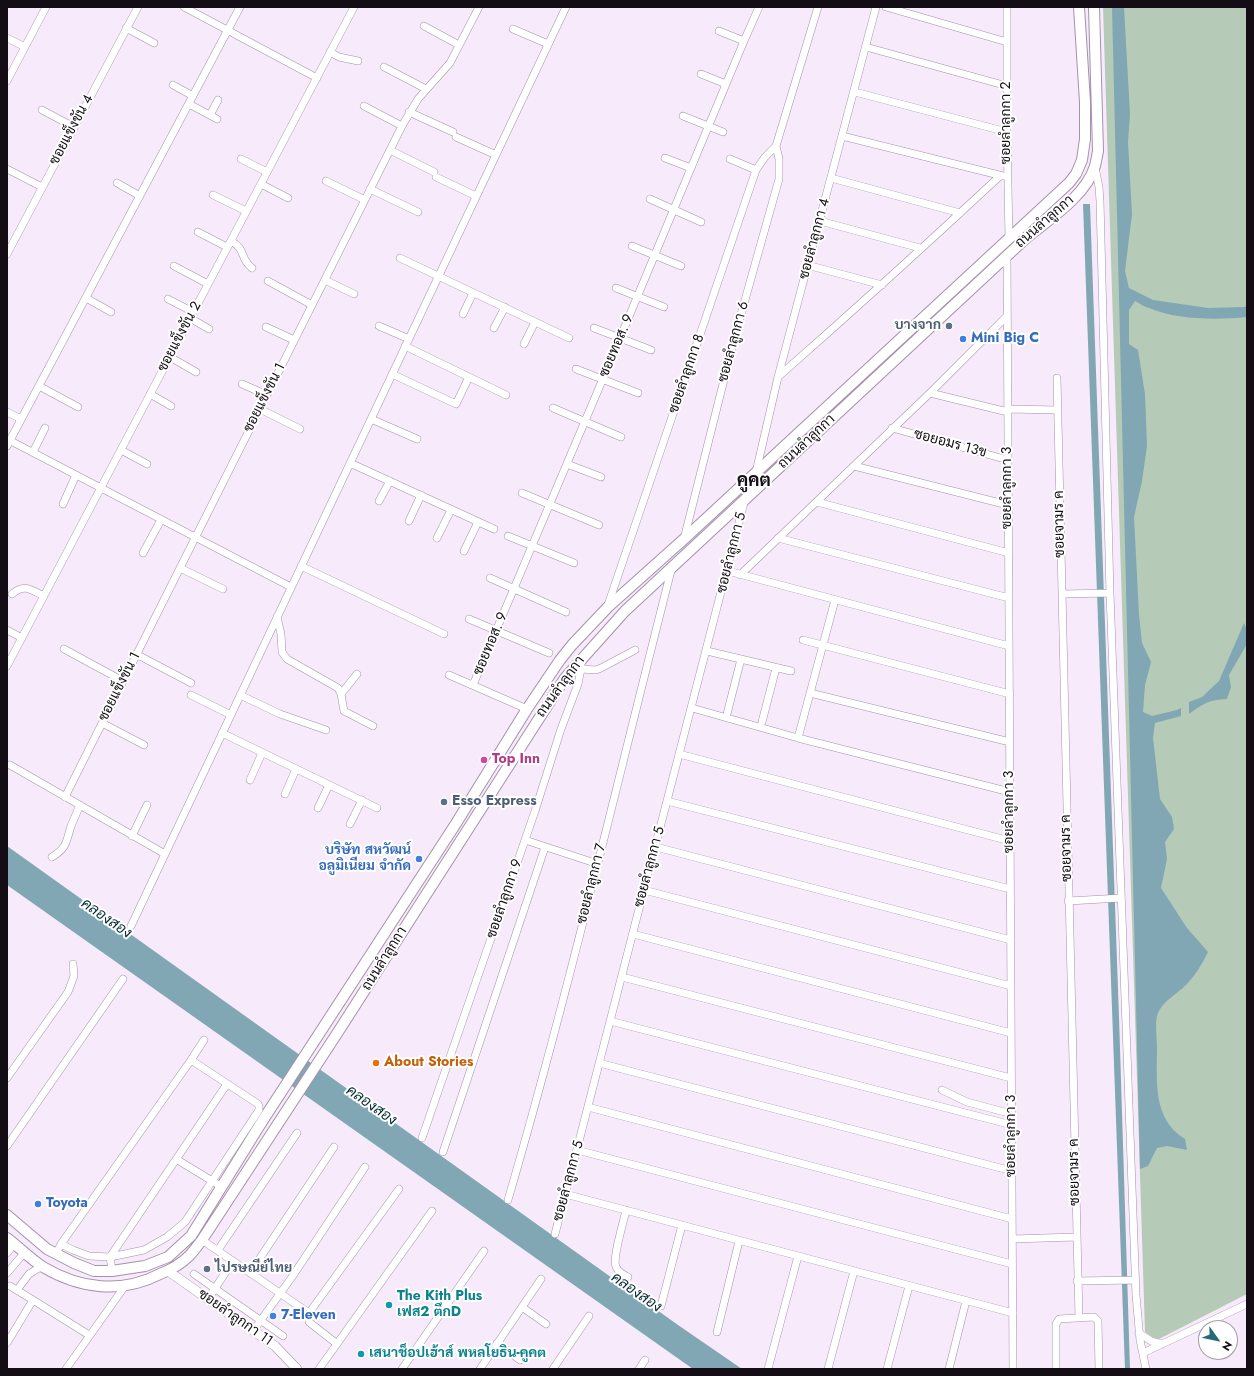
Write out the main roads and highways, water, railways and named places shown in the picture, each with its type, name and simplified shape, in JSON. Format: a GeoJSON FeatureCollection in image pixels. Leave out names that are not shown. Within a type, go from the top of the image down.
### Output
{"type":"FeatureCollection","features":[{"type":"Feature","properties":{"kind":"main road","name":"ถนนลำลูกกา"},"geometry":{"type":"LineString","coordinates":[[7,1215],[47,1249],[74,1263],[94,1271],[112,1271],[145,1266],[168,1257],[191,1236],[263,1120],[455,825],[527,709],[572,645],[608,607],[684,539],[1009,238],[1062,191],[1076,174],[1082,160],[1085,139],[1085,102],[1079,7]]}},
{"type":"Feature","properties":{"kind":"main road","name":"ถนนลำลูกกา"},"geometry":{"type":"LineString","coordinates":[[11,1241],[42,1266],[66,1279],[86,1285],[108,1287],[125,1286],[146,1281],[168,1270],[188,1257],[202,1240],[275,1129],[565,678],[625,611],[1030,234],[1070,203],[1082,190],[1095,167],[1098,151],[1094,7]]}},
{"type":"Feature","properties":{"kind":"main road"},"geometry":{"type":"LineString","coordinates":[[498,756],[510,762]]}},
{"type":"Feature","properties":{"kind":"water"},"geometry":{"type":"Polygon","coordinates":[[[1112,7],[1124,7],[1130,114],[1128,142],[1132,214],[1125,271],[1129,288],[1153,300],[1208,308],[1247,306],[1247,317],[1223,319],[1172,315],[1143,306],[1135,301],[1129,310],[1129,344],[1138,350],[1145,394],[1147,446],[1142,481],[1134,517],[1139,615],[1142,643],[1151,662],[1145,685],[1143,712],[1152,716],[1181,708],[1181,716],[1155,723],[1153,738],[1160,799],[1172,817],[1174,829],[1165,842],[1167,859],[1161,888],[1187,928],[1208,952],[1198,970],[1182,989],[1169,999],[1162,1007],[1156,1019],[1157,1085],[1159,1098],[1167,1121],[1174,1131],[1185,1139],[1187,1150],[1167,1146],[1157,1148],[1148,1166],[1140,1169],[1112,7]]]}},
{"type":"Feature","properties":{"kind":"water"},"geometry":{"type":"Polygon","coordinates":[[[1083,204],[1090,204],[1130,1369],[1125,1369],[1083,204]]]}},
{"type":"Feature","properties":{"kind":"water"},"geometry":{"type":"Polygon","coordinates":[[[1244,623],[1247,630],[1247,644],[1229,675],[1231,687],[1227,699],[1207,703],[1189,714],[1189,702],[1202,697],[1219,681],[1244,623]]]}},
{"type":"Feature","properties":{"kind":"water","name":"คลองสอง"},"geometry":{"type":"Polygon","coordinates":[[[7,846],[678,1325],[742,1369],[693,1369],[7,885],[7,846]]]}},
{"type":"Feature","properties":{"kind":"place","name":"บางจาก"},"geometry":{"type":"Point","coordinates":[949,326]}},
{"type":"Feature","properties":{"kind":"place","name":"Mini Big C"},"geometry":{"type":"Point","coordinates":[963,339]}},
{"type":"Feature","properties":{"kind":"place","name":"Top Inn"},"geometry":{"type":"Point","coordinates":[484,760]}},
{"type":"Feature","properties":{"kind":"place","name":"Esso Express"},"geometry":{"type":"Point","coordinates":[444,802]}},
{"type":"Feature","properties":{"kind":"place","name":"บริษัท สหวัฒน์ อลูมิเนียม จำกัด"},"geometry":{"type":"Point","coordinates":[419,859]}},
{"type":"Feature","properties":{"kind":"place","name":"About Stories"},"geometry":{"type":"Point","coordinates":[376,1063]}},
{"type":"Feature","properties":{"kind":"place","name":"Toyota"},"geometry":{"type":"Point","coordinates":[38,1204]}},
{"type":"Feature","properties":{"kind":"place","name":"ไปรษณีย์ไทย"},"geometry":{"type":"Point","coordinates":[207,1269]}},
{"type":"Feature","properties":{"kind":"place","name":"The Kith Plus เฟส2 ตึกD"},"geometry":{"type":"Point","coordinates":[389,1305]}},
{"type":"Feature","properties":{"kind":"place","name":"7-Eleven"},"geometry":{"type":"Point","coordinates":[273,1316]}},
{"type":"Feature","properties":{"kind":"place","name":"เสนาช็อปเฮ้าส์ พหลโยธิน-คูคต"},"geometry":{"type":"Point","coordinates":[361,1354]}},
{"type":"Feature","properties":{"kind":"district","name":"คูคต"},"geometry":{"type":"Point","coordinates":[754,482]}}]}
